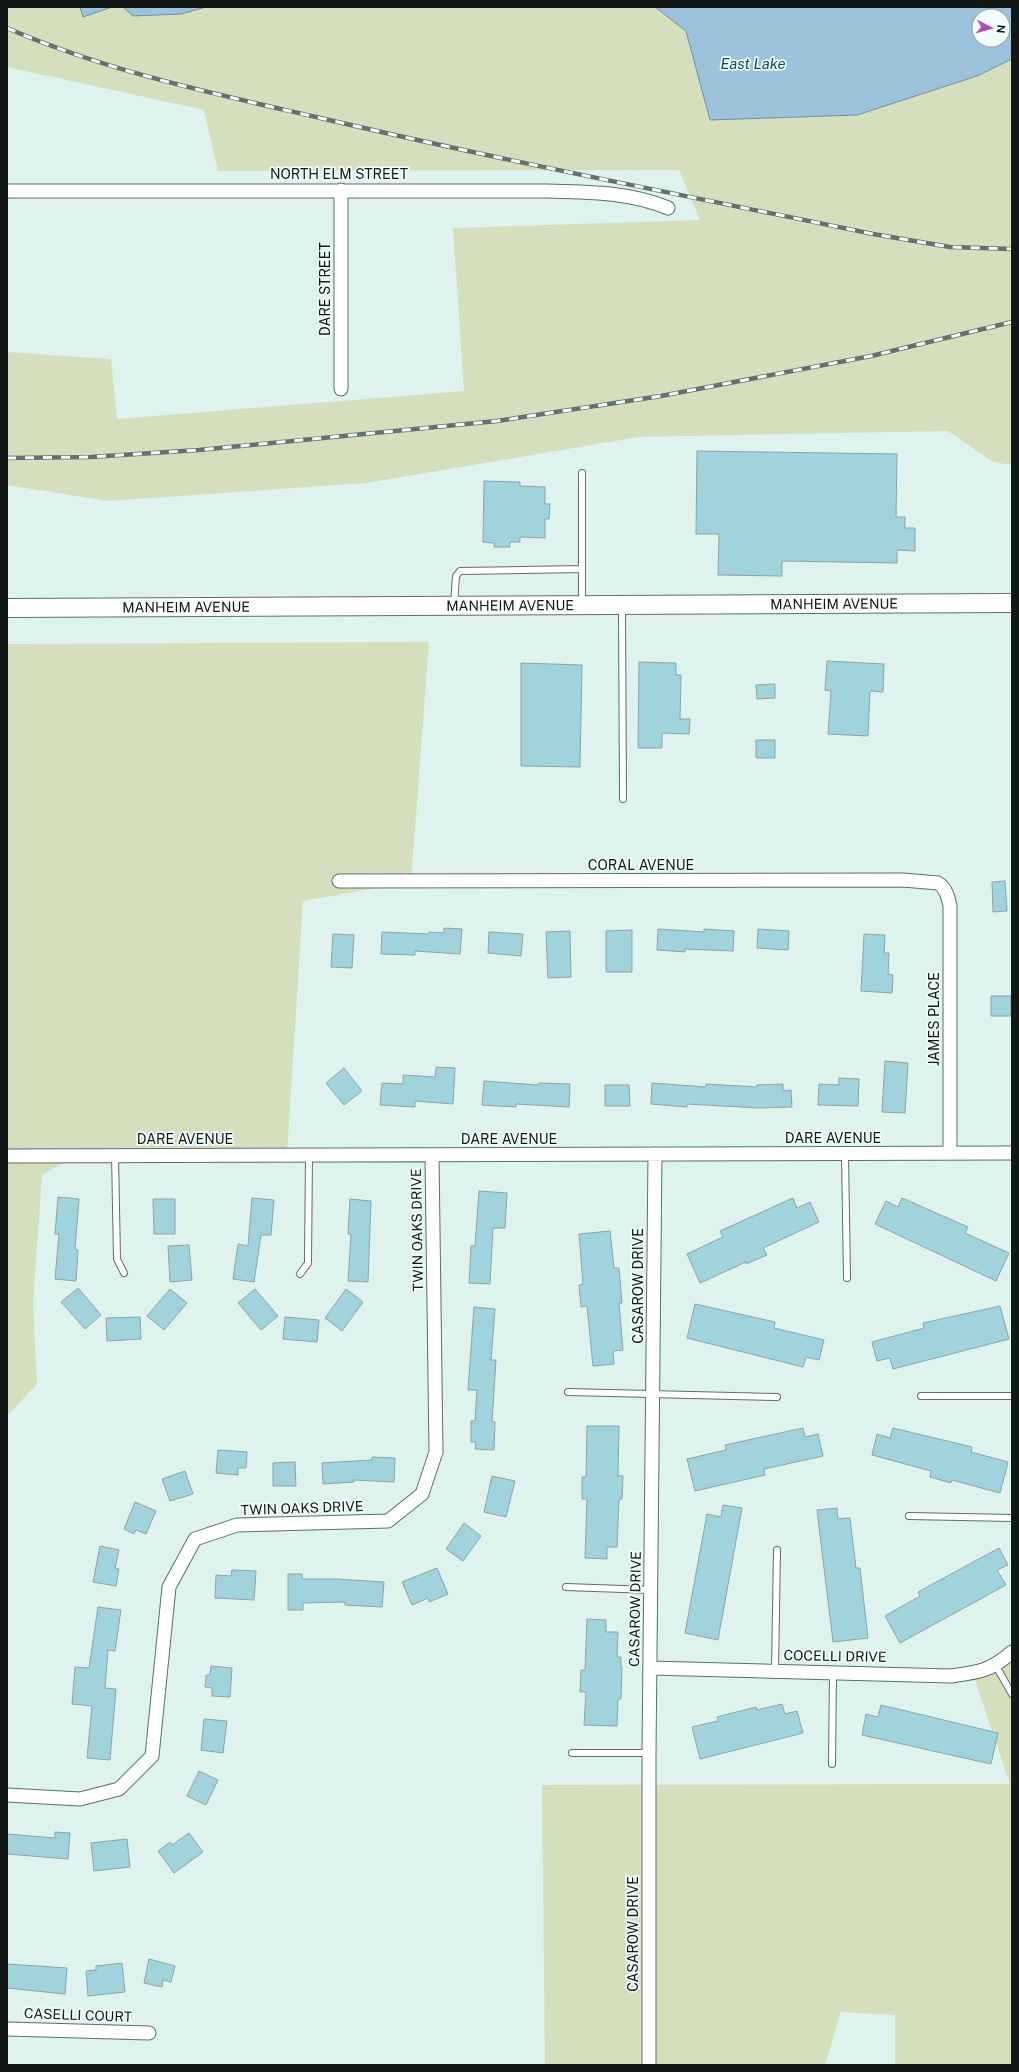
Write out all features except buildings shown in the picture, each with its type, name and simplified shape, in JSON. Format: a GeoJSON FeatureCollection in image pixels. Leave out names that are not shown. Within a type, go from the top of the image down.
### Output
{"type":"FeatureCollection","features":[{"type":"Feature","properties":{"kind":"street","name":"DARE STREET"},"geometry":{"type":"LineString","coordinates":[[341,190],[341,389]]}},
{"type":"Feature","properties":{"kind":"street","name":"NORTH ELM STREET"},"geometry":{"type":"LineString","coordinates":[[7,191],[547,191],[604,193],[650,201],[668,208]]}},
{"type":"Feature","properties":{"kind":"street","name":"MANHEIM AVENUE"},"geometry":{"type":"LineString","coordinates":[[7,608],[454,607],[1012,603]]}},
{"type":"Feature","properties":{"kind":"street","name":"CORAL AVENUE"},"geometry":{"type":"LineString","coordinates":[[339,881],[903,880],[927,881],[942,885]]}},
{"type":"Feature","properties":{"kind":"street","name":"JAMES PLACE"},"geometry":{"type":"LineString","coordinates":[[942,885],[948,896],[950,906],[950,1154]]}},
{"type":"Feature","properties":{"kind":"street","name":"DARE AVENUE"},"geometry":{"type":"LineString","coordinates":[[7,1156],[1012,1153]]}},
{"type":"Feature","properties":{"kind":"street","name":"CASAROW DRIVE"},"geometry":{"type":"LineString","coordinates":[[649,2065],[649,1753],[655,1154]]}},
{"type":"Feature","properties":{"kind":"street","name":"TWIN OAKS DRIVE"},"geometry":{"type":"LineString","coordinates":[[7,1795],[80,1798],[119,1789],[152,1756],[169,1587],[195,1538],[237,1525],[388,1521],[422,1494],[436,1452],[432,1155]]}},
{"type":"Feature","properties":{"kind":"street","name":"COCELLI DRIVE"},"geometry":{"type":"LineString","coordinates":[[650,1668],[951,1676],[974,1673],[996,1666],[1012,1652]]}},
{"type":"Feature","properties":{"kind":"street","name":"CASELLI COURT"},"geometry":{"type":"LineString","coordinates":[[7,2029],[149,2033]]}},
{"type":"Feature","properties":{"kind":"lane"},"geometry":{"type":"LineString","coordinates":[[582,473],[582,606]]}},
{"type":"Feature","properties":{"kind":"lane"},"geometry":{"type":"LineString","coordinates":[[454,607],[456,576],[460,571],[582,569]]}},
{"type":"Feature","properties":{"kind":"lane"},"geometry":{"type":"LineString","coordinates":[[622,605],[623,799]]}},
{"type":"Feature","properties":{"kind":"lane"},"geometry":{"type":"LineString","coordinates":[[845,1154],[847,1278]]}},
{"type":"Feature","properties":{"kind":"lane"},"geometry":{"type":"LineString","coordinates":[[115,1155],[117,1259],[124,1273]]}},
{"type":"Feature","properties":{"kind":"lane"},"geometry":{"type":"LineString","coordinates":[[300,1274],[308,1263],[309,1155]]}},
{"type":"Feature","properties":{"kind":"lane"},"geometry":{"type":"LineString","coordinates":[[568,1392],[777,1397]]}},
{"type":"Feature","properties":{"kind":"lane"},"geometry":{"type":"LineString","coordinates":[[921,1396],[1012,1396]]}},
{"type":"Feature","properties":{"kind":"lane"},"geometry":{"type":"LineString","coordinates":[[909,1516],[1012,1518]]}},
{"type":"Feature","properties":{"kind":"lane"},"geometry":{"type":"LineString","coordinates":[[775,1671],[777,1550]]}},
{"type":"Feature","properties":{"kind":"lane"},"geometry":{"type":"LineString","coordinates":[[566,1588],[651,1590]]}},
{"type":"Feature","properties":{"kind":"lane"},"geometry":{"type":"LineString","coordinates":[[996,1666],[1012,1694]]}},
{"type":"Feature","properties":{"kind":"lane"},"geometry":{"type":"LineString","coordinates":[[832,1764],[833,1672]]}},
{"type":"Feature","properties":{"kind":"lane"},"geometry":{"type":"LineString","coordinates":[[572,1753],[649,1753]]}},
{"type":"Feature","properties":{"kind":"green space"},"geometry":{"type":"Polygon","coordinates":[[[7,7],[80,7],[84,16],[112,7],[123,7],[133,16],[181,14],[206,7],[655,7],[686,31],[710,120],[857,115],[977,76],[1012,59],[1012,465],[993,462],[948,431],[639,437],[366,483],[108,501],[7,485],[7,352],[111,359],[117,419],[464,391],[453,228],[700,220],[679,170],[218,171],[204,110],[7,67],[7,7]]]}},
{"type":"Feature","properties":{"kind":"green space"},"geometry":{"type":"Polygon","coordinates":[[[429,642],[411,882],[303,901],[287,1153],[81,1153],[42,1175],[33,1303],[37,1384],[7,1416],[7,644],[429,642]]]}},
{"type":"Feature","properties":{"kind":"green space"},"geometry":{"type":"Polygon","coordinates":[[[1012,1646],[1012,2065],[895,2065],[895,2015],[841,2012],[825,2065],[545,2065],[542,1785],[1010,1784],[974,1677],[1012,1646]]]}},
{"type":"Feature","properties":{"kind":"water"},"geometry":{"type":"Polygon","coordinates":[[[80,7],[112,7],[83,17],[80,7]]]}},
{"type":"Feature","properties":{"kind":"water"},"geometry":{"type":"Polygon","coordinates":[[[123,7],[206,7],[181,14],[133,16],[123,7]]]}},
{"type":"Feature","properties":{"kind":"water","name":"East Lake"},"geometry":{"type":"Polygon","coordinates":[[[655,7],[1012,7],[1012,59],[977,76],[857,115],[710,120],[686,31],[655,7]]]}},
{"type":"Feature","properties":{"kind":"railway"},"geometry":{"type":"LineString","coordinates":[[7,28],[82,57],[159,80],[385,133],[873,234],[950,247],[1012,249]]}},
{"type":"Feature","properties":{"kind":"railway"},"geometry":{"type":"LineString","coordinates":[[7,458],[91,457],[199,450],[497,421],[661,396],[871,356],[1012,322]]}}]}
